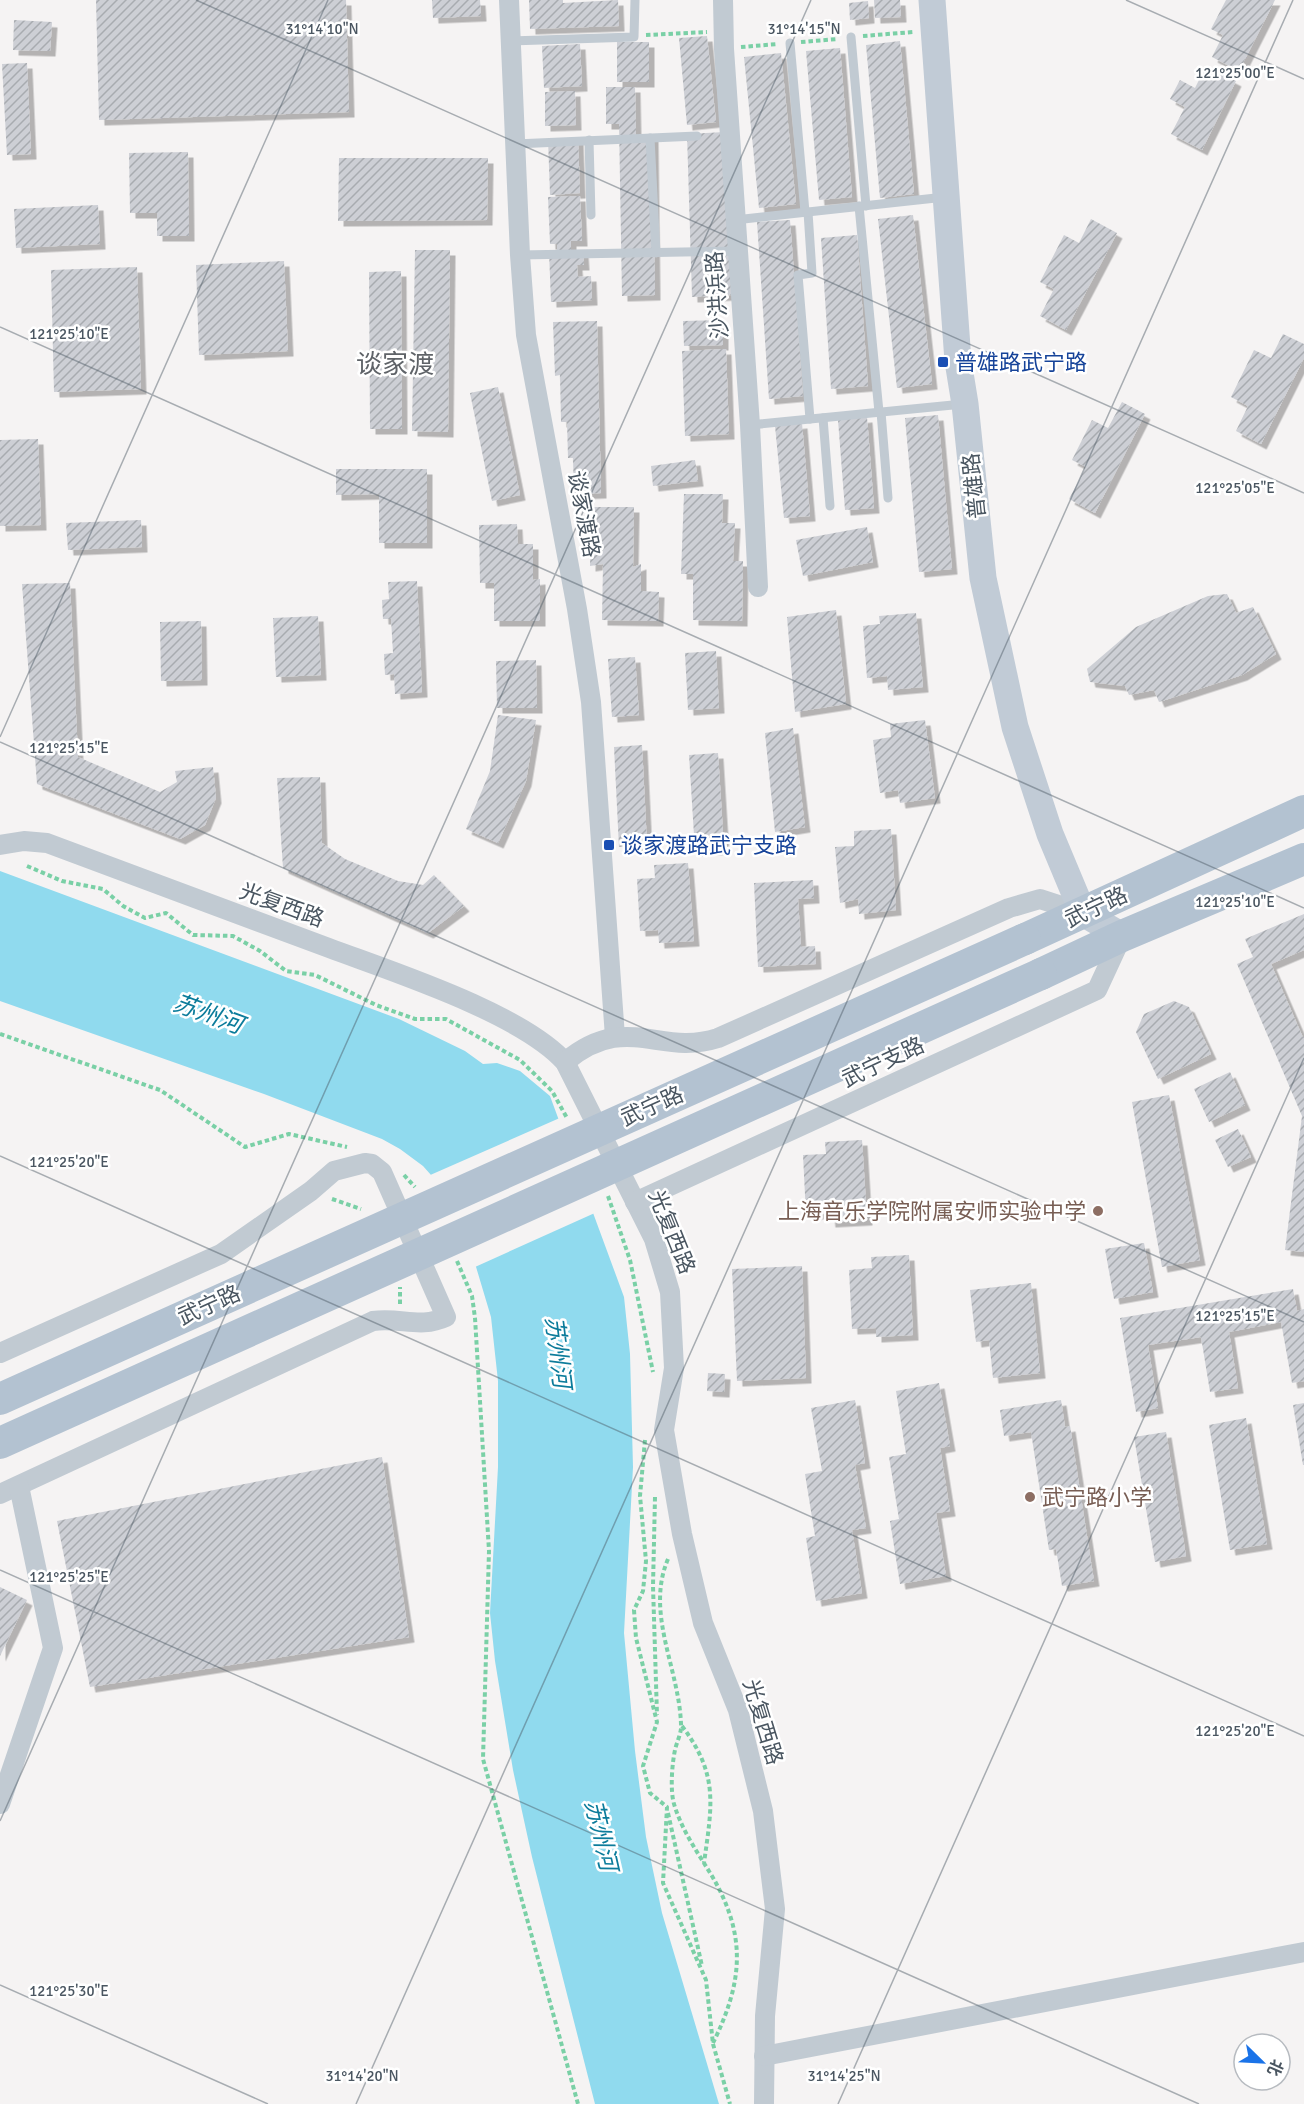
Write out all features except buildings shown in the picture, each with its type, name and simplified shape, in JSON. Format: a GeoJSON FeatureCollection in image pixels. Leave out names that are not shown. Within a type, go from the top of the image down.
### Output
{"type":"FeatureCollection","features":[{"type":"Feature","properties":{"kind":"main road","name":"普雄路"},"geometry":{"type":"LineString","coordinates":[[932,0],[958,361],[965,404],[983,578],[1015,727],[1050,834],[1083,913]]}},
{"type":"Feature","properties":{"kind":"main road","name":"武宁路"},"geometry":{"type":"LineString","coordinates":[[0,1399],[1083,913],[1304,811]]}},
{"type":"Feature","properties":{"kind":"main road","name":"武宁路"},"geometry":{"type":"LineString","coordinates":[[0,1443],[1122,936],[1304,859]]}},
{"type":"Feature","properties":{"kind":"main road"},"geometry":{"type":"LineString","coordinates":[[1083,913],[1122,936]]}},
{"type":"Feature","properties":{"kind":"street","name":"谈家渡路"},"geometry":{"type":"LineString","coordinates":[[509,0],[520,255],[532,374],[570,565],[591,702],[615,1037]]}},
{"type":"Feature","properties":{"kind":"street","name":"沙洪浜路"},"geometry":{"type":"LineString","coordinates":[[723,0],[723,40],[750,424],[758,587]]}},
{"type":"Feature","properties":{"kind":"street","name":"光复西路"},"geometry":{"type":"LineString","coordinates":[[0,845],[34,840],[47,843],[384,968],[518,1027],[553,1048],[565,1062],[654,1239],[670,1292],[674,1368],[664,1430],[682,1534],[703,1623],[738,1710],[763,1811],[775,1910],[765,2016],[764,2104]]}},
{"type":"Feature","properties":{"kind":"street"},"geometry":{"type":"LineString","coordinates":[[565,1062],[596,1041],[615,1037],[687,1042],[709,1041],[1009,908],[1040,899],[1083,913]]}},
{"type":"Feature","properties":{"kind":"street","name":"武宁支路"},"geometry":{"type":"LineString","coordinates":[[635,1202],[1097,990],[1122,936]]}},
{"type":"Feature","properties":{"kind":"street"},"geometry":{"type":"LineString","coordinates":[[0,1353],[221,1254],[311,1191],[334,1171],[354,1164],[372,1164],[382,1172],[446,1317],[428,1324],[400,1320],[373,1321],[0,1494]]}},
{"type":"Feature","properties":{"kind":"street"},"geometry":{"type":"LineString","coordinates":[[0,1804],[53,1648],[19,1486]]}},
{"type":"Feature","properties":{"kind":"street"},"geometry":{"type":"LineString","coordinates":[[764,2056],[1304,1952]]}},
{"type":"Feature","properties":{"kind":"lane"},"geometry":{"type":"LineString","coordinates":[[510,41],[634,37],[636,35],[635,0]]}},
{"type":"Feature","properties":{"kind":"lane"},"geometry":{"type":"LineString","coordinates":[[850,38],[888,498]]}},
{"type":"Feature","properties":{"kind":"lane"},"geometry":{"type":"LineString","coordinates":[[790,43],[812,273],[798,275],[810,419]]}},
{"type":"Feature","properties":{"kind":"lane"},"geometry":{"type":"LineString","coordinates":[[515,144],[697,136]]}},
{"type":"Feature","properties":{"kind":"lane"},"geometry":{"type":"LineString","coordinates":[[650,138],[656,253]]}},
{"type":"Feature","properties":{"kind":"lane"},"geometry":{"type":"LineString","coordinates":[[589,140],[591,215]]}},
{"type":"Feature","properties":{"kind":"lane"},"geometry":{"type":"LineString","coordinates":[[735,220],[947,196]]}},
{"type":"Feature","properties":{"kind":"lane"},"geometry":{"type":"LineString","coordinates":[[520,255],[738,251]]}},
{"type":"Feature","properties":{"kind":"lane"},"geometry":{"type":"LineString","coordinates":[[750,424],[965,404]]}},
{"type":"Feature","properties":{"kind":"lane"},"geometry":{"type":"LineString","coordinates":[[823,417],[830,506]]}},
{"type":"Feature","properties":{"kind":"path"},"geometry":{"type":"LineString","coordinates":[[636,35],[790,43],[934,30]]}},
{"type":"Feature","properties":{"kind":"path"},"geometry":{"type":"LineString","coordinates":[[27,866],[62,881],[103,889],[123,906],[146,918],[166,913],[192,935],[233,936],[260,951],[286,971],[315,975],[375,1005],[415,1019],[447,1019],[520,1060],[552,1091],[569,1122]]}},
{"type":"Feature","properties":{"kind":"path"},"geometry":{"type":"LineString","coordinates":[[0,1034],[160,1090],[245,1147],[289,1134],[357,1150]]}},
{"type":"Feature","properties":{"kind":"path"},"geometry":{"type":"LineString","coordinates":[[401,1173],[409,1178],[421,1197]]}},
{"type":"Feature","properties":{"kind":"path"},"geometry":{"type":"LineString","coordinates":[[602,1186],[613,1208],[630,1260],[651,1351],[654,1382]]}},
{"type":"Feature","properties":{"kind":"path"},"geometry":{"type":"LineString","coordinates":[[311,1191],[365,1210]]}},
{"type":"Feature","properties":{"kind":"path"},"geometry":{"type":"LineString","coordinates":[[454,1253],[472,1296],[475,1318],[489,1551],[483,1758],[578,2104]]}},
{"type":"Feature","properties":{"kind":"path"},"geometry":{"type":"LineString","coordinates":[[400,1278],[400,1320]]}},
{"type":"Feature","properties":{"kind":"path"},"geometry":{"type":"LineString","coordinates":[[648,1430],[640,1496],[646,1561],[643,1591],[634,1610],[636,1638],[657,1722]]}},
{"type":"Feature","properties":{"kind":"path"},"geometry":{"type":"LineString","coordinates":[[655,1494],[653,1586],[657,1722],[643,1766],[650,1793],[667,1808],[693,1934],[706,1980],[713,2044],[730,2104]]}},
{"type":"Feature","properties":{"kind":"path"},"geometry":{"type":"LineString","coordinates":[[682,1534],[667,1561],[660,1584],[659,1612],[682,1726],[699,1749],[710,1788],[710,1822],[704,1863]]}},
{"type":"Feature","properties":{"kind":"path"},"geometry":{"type":"LineString","coordinates":[[682,1726],[675,1752],[674,1802],[687,1837],[729,1910],[737,1935],[738,1970],[728,2014],[713,2044]]}},
{"type":"Feature","properties":{"kind":"path"},"geometry":{"type":"LineString","coordinates":[[667,1808],[663,1883],[706,1980]]}},
{"type":"Feature","properties":{"kind":"water","name":"苏州河"},"geometry":{"type":"Polygon","coordinates":[[[0,871],[399,1019],[465,1051],[483,1064],[497,1063],[520,1071],[550,1096],[624,1297],[630,1354],[633,1467],[624,1633],[635,1751],[646,1837],[662,1913],[719,2104],[595,2104],[532,1857],[513,1770],[495,1661],[490,1613],[498,1467],[498,1381],[491,1317],[465,1230],[439,1184],[423,1166],[382,1139],[264,1094],[0,1001],[0,871]]]}},
{"type":"Feature","properties":{"kind":"pier"},"geometry":{"type":"Polygon","coordinates":[[[562,1117],[597,1212],[475,1267],[449,1204],[428,1176],[562,1117]]]}},
{"type":"Feature","properties":{"kind":"place","name":"普雄路武宁路"},"geometry":{"type":"Point","coordinates":[943,362]}},
{"type":"Feature","properties":{"kind":"place","name":"谈家渡路武宁支路"},"geometry":{"type":"Point","coordinates":[609,845]}},
{"type":"Feature","properties":{"kind":"place","name":"上海音乐学院附属安师实验中学"},"geometry":{"type":"Point","coordinates":[1098,1211]}},
{"type":"Feature","properties":{"kind":"place","name":"武宁路小学"},"geometry":{"type":"Point","coordinates":[1030,1497]}},
{"type":"Feature","properties":{"kind":"district","name":"谈家渡"},"geometry":{"type":"Point","coordinates":[395,365]}}]}
